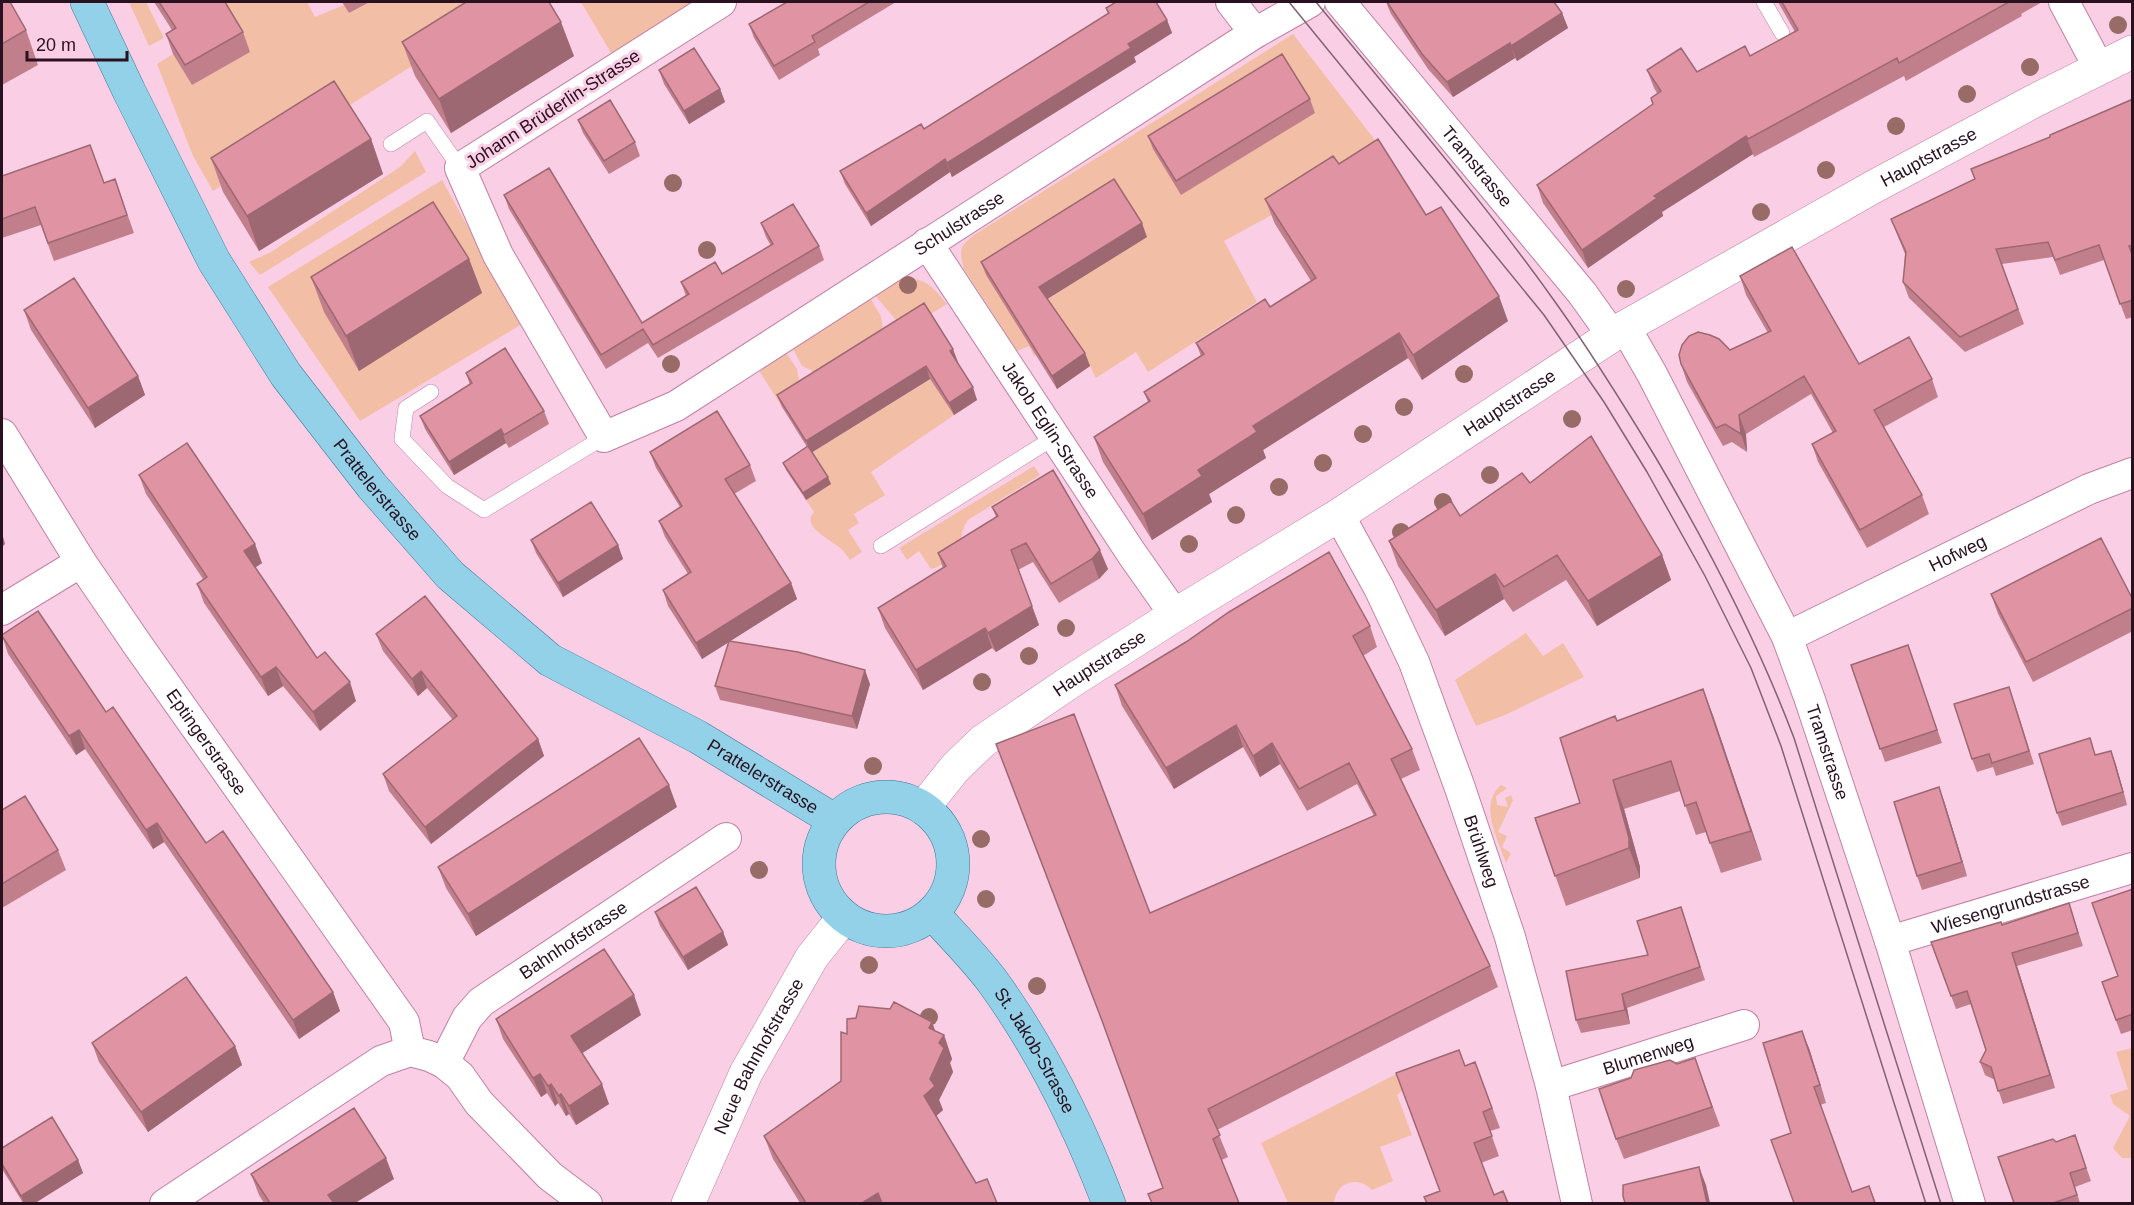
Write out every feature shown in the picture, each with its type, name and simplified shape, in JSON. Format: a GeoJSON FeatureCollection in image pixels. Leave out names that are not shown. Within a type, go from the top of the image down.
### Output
{"type":"FeatureCollection","features":[{"type":"Feature","properties":{"kind":"main road","name":"Prattelerstrasse"},"geometry":{"type":"LineString","coordinates":[[87,2],[214,261],[286,375],[372,486],[450,575],[550,660],[698,737],[834,820]]}},
{"type":"Feature","properties":{"kind":"main road","name":"Prattelerstrasse"},"geometry":{"type":"LineString","coordinates":[[886,796],[906,800],[923,808],[939,821],[949,839],[953,859],[952,879],[945,898],[933,914],[917,925],[899,931],[879,932],[861,927],[844,917],[829,901],[820,882],[818,860],[823,839],[834,820],[849,807],[886,796]]}},
{"type":"Feature","properties":{"kind":"main road","name":"St. Jakob-Strasse"},"geometry":{"type":"LineString","coordinates":[[933,914],[993,982],[1049,1070],[1090,1154],[1109,1203]]}},
{"type":"Feature","properties":{"kind":"street","name":"Johann Brüderlin-Strasse"},"geometry":{"type":"LineString","coordinates":[[604,437],[498,255],[460,168],[721,2]]}},
{"type":"Feature","properties":{"kind":"street"},"geometry":{"type":"LineString","coordinates":[[1231,2],[1255,33]]}},
{"type":"Feature","properties":{"kind":"street","name":"Schulstrasse"},"geometry":{"type":"LineString","coordinates":[[604,437],[676,406],[1255,33],[1310,2]]}},
{"type":"Feature","properties":{"kind":"street","name":"Tramstrasse"},"geometry":{"type":"LineString","coordinates":[[1340,2],[1652,374],[1787,637],[1890,941],[1970,1203]]}},
{"type":"Feature","properties":{"kind":"street"},"geometry":{"type":"LineString","coordinates":[[2064,2],[2099,68]]}},
{"type":"Feature","properties":{"kind":"street","name":"Hauptstrasse"},"geometry":{"type":"LineString","coordinates":[[923,808],[955,768],[983,741],[1175,615],[1339,515],[1618,331],[1875,186],[2133,52]]}},
{"type":"Feature","properties":{"kind":"street","name":"Jakob Eglin-Strasse"},"geometry":{"type":"LineString","coordinates":[[927,243],[1132,554],[1175,615]]}},
{"type":"Feature","properties":{"kind":"street","name":"Eptingerstrasse"},"geometry":{"type":"LineString","coordinates":[[2,434],[81,562],[137,645],[404,1022],[410,1051]]}},
{"type":"Feature","properties":{"kind":"street","name":"Hofweg"},"geometry":{"type":"LineString","coordinates":[[1787,637],[2089,489],[2133,473]]}},
{"type":"Feature","properties":{"kind":"street","name":"Brühlweg"},"geometry":{"type":"LineString","coordinates":[[1339,515],[1379,588],[1414,662],[1510,937],[1551,1086],[1577,1203]]}},
{"type":"Feature","properties":{"kind":"street"},"geometry":{"type":"LineString","coordinates":[[2,610],[81,562]]}},
{"type":"Feature","properties":{"kind":"street","name":"Bahnhofstrasse"},"geometry":{"type":"LineString","coordinates":[[444,1063],[468,1018],[481,1002],[726,838]]}},
{"type":"Feature","properties":{"kind":"street","name":"Wiesengrundstrasse"},"geometry":{"type":"LineString","coordinates":[[1890,941],[2133,868]]}},
{"type":"Feature","properties":{"kind":"street","name":"Neue Bahnhofstrasse"},"geometry":{"type":"LineString","coordinates":[[688,1203],[746,1073],[812,957],[844,917]]}},
{"type":"Feature","properties":{"kind":"street","name":"Blumenweg"},"geometry":{"type":"LineString","coordinates":[[1551,1086],[1744,1025]]}},
{"type":"Feature","properties":{"kind":"street"},"geometry":{"type":"LineString","coordinates":[[165,1203],[381,1061],[410,1051],[444,1063],[460,1076],[479,1104],[550,1176],[587,1203]]}},
{"type":"Feature","properties":{"kind":"lane"},"geometry":{"type":"LineString","coordinates":[[1764,2],[1782,33]]}},
{"type":"Feature","properties":{"kind":"lane"},"geometry":{"type":"LineString","coordinates":[[391,144],[427,121],[460,168]]}},
{"type":"Feature","properties":{"kind":"lane"},"geometry":{"type":"LineString","coordinates":[[431,392],[406,408],[402,439],[447,486],[484,510],[604,437]]}},
{"type":"Feature","properties":{"kind":"lane"},"geometry":{"type":"LineString","coordinates":[[881,546],[1055,437]]}},
{"type":"Feature","properties":{"kind":"shaded area"},"geometry":{"type":"Polygon","coordinates":[[[129,2],[146,2],[164,38],[149,46],[129,2]]]}},
{"type":"Feature","properties":{"kind":"shaded area"},"geometry":{"type":"Polygon","coordinates":[[[221,2],[307,2],[315,17],[344,5],[349,13],[371,2],[514,2],[213,191],[193,156],[157,64],[173,54],[192,85],[221,2]]]}},
{"type":"Feature","properties":{"kind":"shaded area"},"geometry":{"type":"Polygon","coordinates":[[[581,2],[698,2],[611,53],[581,2]]]}},
{"type":"Feature","properties":{"kind":"shaded area"},"geometry":{"type":"Polygon","coordinates":[[[1293,34],[1385,153],[1224,241],[1257,302],[1148,372],[1136,352],[1096,378],[1067,333],[1034,356],[1029,346],[1017,351],[964,269],[961,249],[965,243],[974,235],[1293,34]]]}},
{"type":"Feature","properties":{"kind":"shaded area"},"geometry":{"type":"Polygon","coordinates":[[[415,151],[426,172],[260,275],[249,262],[271,252],[400,167],[415,151]]]}},
{"type":"Feature","properties":{"kind":"shaded area"},"geometry":{"type":"Polygon","coordinates":[[[442,180],[522,324],[360,421],[268,287],[442,180]]]}},
{"type":"Feature","properties":{"kind":"shaded area"},"geometry":{"type":"Polygon","coordinates":[[[907,278],[925,283],[934,289],[947,304],[903,331],[875,295],[900,279],[907,278]]]}},
{"type":"Feature","properties":{"kind":"shaded area"},"geometry":{"type":"Polygon","coordinates":[[[870,298],[881,316],[883,329],[819,385],[811,370],[802,366],[792,347],[870,298]]]}},
{"type":"Feature","properties":{"kind":"shaded area"},"geometry":{"type":"Polygon","coordinates":[[[785,351],[797,369],[799,381],[782,407],[760,372],[762,364],[785,351]]]}},
{"type":"Feature","properties":{"kind":"shaded area"},"geometry":{"type":"Polygon","coordinates":[[[930,379],[954,415],[871,472],[885,495],[854,514],[859,523],[848,530],[862,552],[850,560],[811,523],[814,512],[806,500],[831,484],[811,453],[930,379]]]}},
{"type":"Feature","properties":{"kind":"shaded area"},"geometry":{"type":"Polygon","coordinates":[[[1034,466],[1040,475],[968,520],[956,549],[946,561],[931,569],[919,551],[907,560],[899,548],[1034,466]]]}},
{"type":"Feature","properties":{"kind":"shaded area"},"geometry":{"type":"Polygon","coordinates":[[[1526,633],[1543,656],[1563,643],[1584,677],[1505,715],[1476,726],[1455,680],[1526,633]]]}},
{"type":"Feature","properties":{"kind":"shaded area"},"geometry":{"type":"Polygon","coordinates":[[[1501,785],[1507,788],[1496,796],[1497,805],[1508,807],[1505,798],[1511,795],[1513,800],[1498,832],[1507,836],[1502,847],[1511,853],[1506,863],[1490,812],[1494,793],[1501,785]]]}},
{"type":"Feature","properties":{"kind":"shaded area"},"geometry":{"type":"Polygon","coordinates":[[[2132,1048],[2132,1158],[2122,1158],[2113,1148],[2130,1116],[2113,1104],[2110,1095],[2128,1089],[2116,1052],[2132,1048]]]}},
{"type":"Feature","properties":{"kind":"shaded area"},"geometry":{"type":"Polygon","coordinates":[[[1406,1069],[1415,1087],[1403,1090],[1397,1095],[1412,1135],[1380,1147],[1393,1181],[1372,1190],[1360,1183],[1348,1183],[1339,1190],[1334,1203],[1288,1203],[1261,1143],[1406,1069]]]}},
{"type":"Feature","properties":{"kind":"building"},"geometry":{"type":"Polygon","coordinates":[[[2,2],[10,2],[26,30],[2,44],[2,2]]]}},
{"type":"Feature","properties":{"kind":"building"},"geometry":{"type":"Polygon","coordinates":[[[159,2],[225,2],[243,32],[185,65],[166,34],[176,28],[159,2]]]}},
{"type":"Feature","properties":{"kind":"building"},"geometry":{"type":"Polygon","coordinates":[[[466,2],[549,2],[561,22],[439,99],[402,42],[466,2]]]}},
{"type":"Feature","properties":{"kind":"building"},"geometry":{"type":"Polygon","coordinates":[[[787,2],[869,2],[812,36],[815,42],[774,66],[749,24],[787,2]]]}},
{"type":"Feature","properties":{"kind":"building"},"geometry":{"type":"Polygon","coordinates":[[[1116,2],[1156,2],[1167,20],[1128,44],[1131,48],[947,163],[945,159],[866,213],[840,171],[921,124],[924,129],[1109,13],[1106,8],[1116,2]]]}},
{"type":"Feature","properties":{"kind":"building"},"geometry":{"type":"Polygon","coordinates":[[[1387,2],[1554,2],[1562,13],[1511,46],[1510,43],[1447,82],[1422,54],[1387,2]]]}},
{"type":"Feature","properties":{"kind":"building"},"geometry":{"type":"Polygon","coordinates":[[[1782,2],[2009,2],[1899,63],[1897,58],[1748,139],[1746,136],[1654,196],[1657,198],[1582,250],[1537,185],[1653,104],[1651,98],[1661,91],[1647,70],[1681,48],[1697,72],[1745,46],[1750,56],[1798,30],[1782,2]]]}},
{"type":"Feature","properties":{"kind":"building"},"geometry":{"type":"Polygon","coordinates":[[[694,48],[720,89],[684,111],[659,70],[694,48]]]}},
{"type":"Feature","properties":{"kind":"building"},"geometry":{"type":"Polygon","coordinates":[[[1282,54],[1310,99],[1176,181],[1148,136],[1282,54]]]}},
{"type":"Feature","properties":{"kind":"building"},"geometry":{"type":"Polygon","coordinates":[[[334,81],[371,139],[247,216],[211,158],[334,81]]]}},
{"type":"Feature","properties":{"kind":"building"},"geometry":{"type":"Polygon","coordinates":[[[2133,99],[2133,245],[2129,246],[2133,257],[2133,300],[2120,304],[2099,245],[2055,260],[2048,242],[1996,249],[2018,309],[1960,337],[1903,282],[1906,252],[1891,219],[1975,179],[1971,169],[2050,137],[2050,135],[2133,99]]]}},
{"type":"Feature","properties":{"kind":"building"},"geometry":{"type":"Polygon","coordinates":[[[610,100],[635,142],[604,161],[578,120],[610,100]]]}},
{"type":"Feature","properties":{"kind":"building"},"geometry":{"type":"Polygon","coordinates":[[[1378,139],[1426,215],[1441,207],[1499,296],[1413,355],[1399,333],[1253,426],[1257,432],[1198,470],[1202,476],[1143,514],[1094,437],[1150,401],[1144,392],[1204,354],[1196,343],[1265,299],[1270,307],[1316,278],[1265,199],[1333,156],[1339,164],[1378,139]]]}},
{"type":"Feature","properties":{"kind":"building"},"geometry":{"type":"Polygon","coordinates":[[[90,145],[104,183],[115,179],[127,215],[48,243],[35,207],[2,219],[2,176],[90,145]]]}},
{"type":"Feature","properties":{"kind":"building"},"geometry":{"type":"Polygon","coordinates":[[[549,168],[642,323],[689,294],[681,282],[715,262],[722,274],[773,244],[761,223],[793,204],[819,246],[653,345],[643,329],[601,355],[504,195],[549,168]]]}},
{"type":"Feature","properties":{"kind":"building"},"geometry":{"type":"Polygon","coordinates":[[[1114,179],[1142,223],[1039,287],[1085,353],[1052,376],[981,262],[1114,179]]]}},
{"type":"Feature","properties":{"kind":"building"},"geometry":{"type":"Polygon","coordinates":[[[433,202],[469,259],[346,336],[311,277],[433,202]]]}},
{"type":"Feature","properties":{"kind":"building"},"geometry":{"type":"Polygon","coordinates":[[[1792,247],[1859,364],[1909,337],[1932,379],[1874,410],[1922,495],[1860,530],[1812,444],[1836,431],[1804,376],[1739,415],[1741,434],[1725,424],[1716,428],[1681,364],[1679,355],[1682,345],[1689,336],[1698,332],[1719,339],[1730,350],[1771,331],[1740,276],[1792,247]]]}},
{"type":"Feature","properties":{"kind":"building"},"geometry":{"type":"Polygon","coordinates":[[[74,278],[138,376],[88,408],[24,310],[74,278]]]}},
{"type":"Feature","properties":{"kind":"building"},"geometry":{"type":"Polygon","coordinates":[[[924,303],[953,349],[950,351],[973,387],[949,403],[926,366],[806,441],[777,395],[924,303]]]}},
{"type":"Feature","properties":{"kind":"building"},"geometry":{"type":"Polygon","coordinates":[[[505,348],[544,411],[504,435],[501,429],[449,462],[420,416],[472,383],[466,373],[505,348]]]}},
{"type":"Feature","properties":{"kind":"building"},"geometry":{"type":"Polygon","coordinates":[[[717,411],[750,465],[725,479],[791,583],[696,643],[663,590],[691,572],[659,521],[682,506],[650,452],[717,411]]]}},
{"type":"Feature","properties":{"kind":"building"},"geometry":{"type":"Polygon","coordinates":[[[1591,436],[1662,555],[1588,601],[1557,555],[1504,587],[1495,574],[1436,610],[1389,541],[1451,501],[1460,516],[1522,473],[1530,483],[1591,436]]]}},
{"type":"Feature","properties":{"kind":"building"},"geometry":{"type":"Polygon","coordinates":[[[187,443],[255,544],[244,551],[317,658],[325,652],[350,682],[313,712],[276,667],[261,677],[197,584],[207,577],[139,475],[187,443]]]}},
{"type":"Feature","properties":{"kind":"building"},"geometry":{"type":"Polygon","coordinates":[[[808,446],[828,477],[803,493],[783,463],[808,446]]]}},
{"type":"Feature","properties":{"kind":"building"},"geometry":{"type":"Polygon","coordinates":[[[1053,470],[1100,550],[1092,559],[1051,584],[1026,543],[1011,550],[1032,606],[988,633],[985,628],[916,670],[878,608],[946,566],[938,553],[998,516],[992,507],[1053,470]]]}},
{"type":"Feature","properties":{"kind":"building"},"geometry":{"type":"Polygon","coordinates":[[[591,502],[618,545],[558,583],[531,540],[591,502]]]}},
{"type":"Feature","properties":{"kind":"building"},"geometry":{"type":"Polygon","coordinates":[[[2101,538],[2133,600],[2133,608],[2026,662],[1991,594],[2101,538]]]}},
{"type":"Feature","properties":{"kind":"building"},"geometry":{"type":"Polygon","coordinates":[[[1329,552],[1370,626],[1353,636],[1412,749],[1391,759],[1490,966],[1208,1109],[1220,1135],[1213,1139],[1239,1203],[1152,1203],[1148,1194],[1163,1188],[1101,1018],[996,744],[1074,714],[1150,913],[1376,815],[1349,763],[1299,789],[1272,743],[1253,756],[1236,725],[1166,768],[1115,685],[1186,642],[1229,612],[1329,552]]]}},
{"type":"Feature","properties":{"kind":"building"},"geometry":{"type":"Polygon","coordinates":[[[425,596],[538,739],[425,827],[383,774],[457,716],[421,671],[412,679],[376,634],[425,596]]]}},
{"type":"Feature","properties":{"kind":"building"},"geometry":{"type":"Polygon","coordinates":[[[38,611],[106,712],[113,707],[206,843],[223,831],[333,992],[293,1020],[157,823],[146,830],[79,730],[69,736],[2,636],[38,611]]]}},
{"type":"Feature","properties":{"kind":"building"},"geometry":{"type":"Polygon","coordinates":[[[729,641],[798,652],[865,670],[852,716],[715,686],[729,641]]]}},
{"type":"Feature","properties":{"kind":"building"},"geometry":{"type":"Polygon","coordinates":[[[1908,645],[1937,730],[1880,749],[1851,665],[1908,645]]]}},
{"type":"Feature","properties":{"kind":"building"},"geometry":{"type":"Polygon","coordinates":[[[2009,687],[2029,751],[1992,763],[1989,754],[1972,759],[1954,704],[2009,687]]]}},
{"type":"Feature","properties":{"kind":"building"},"geometry":{"type":"Polygon","coordinates":[[[1703,689],[1751,831],[1710,843],[1696,802],[1685,806],[1671,761],[1613,780],[1629,838],[1629,848],[1555,876],[1535,818],[1580,803],[1560,738],[1615,716],[1617,721],[1703,689]]]}},
{"type":"Feature","properties":{"kind":"building"},"geometry":{"type":"Polygon","coordinates":[[[639,738],[669,785],[468,914],[438,867],[639,738]]]}},
{"type":"Feature","properties":{"kind":"building"},"geometry":{"type":"Polygon","coordinates":[[[2090,738],[2095,755],[2111,751],[2123,792],[2057,813],[2039,754],[2090,738]]]}},
{"type":"Feature","properties":{"kind":"building"},"geometry":{"type":"Polygon","coordinates":[[[1939,787],[1962,862],[1917,876],[1894,802],[1939,787]]]}},
{"type":"Feature","properties":{"kind":"building"},"geometry":{"type":"Polygon","coordinates":[[[25,796],[58,850],[2,884],[2,810],[25,796]]]}},
{"type":"Feature","properties":{"kind":"building"},"geometry":{"type":"Polygon","coordinates":[[[696,887],[723,932],[683,957],[655,912],[696,887]]]}},
{"type":"Feature","properties":{"kind":"building"},"geometry":{"type":"Polygon","coordinates":[[[2133,889],[2133,1014],[2116,1020],[2102,982],[2118,976],[2092,903],[2133,889]]]}},
{"type":"Feature","properties":{"kind":"building"},"geometry":{"type":"Polygon","coordinates":[[[2069,903],[2078,933],[2012,953],[2050,1075],[1998,1091],[1991,1067],[1980,1062],[1986,1050],[1967,991],[1951,996],[1931,942],[2001,922],[2002,925],[2069,903]]]}},
{"type":"Feature","properties":{"kind":"building"},"geometry":{"type":"Polygon","coordinates":[[[1681,907],[1700,967],[1622,994],[1625,1010],[1576,1020],[1566,971],[1648,955],[1637,921],[1681,907]]]}},
{"type":"Feature","properties":{"kind":"building"},"geometry":{"type":"Polygon","coordinates":[[[604,949],[634,995],[571,1036],[602,1084],[569,1106],[551,1084],[548,1086],[540,1074],[533,1078],[496,1019],[604,949]]]}},
{"type":"Feature","properties":{"kind":"building"},"geometry":{"type":"Polygon","coordinates":[[[186,977],[235,1046],[141,1112],[92,1043],[186,977]]]}},
{"type":"Feature","properties":{"kind":"building"},"geometry":{"type":"Polygon","coordinates":[[[894,1002],[932,1022],[929,1028],[944,1035],[939,1043],[944,1048],[930,1079],[935,1086],[924,1096],[976,1183],[987,1179],[997,1203],[882,1203],[878,1193],[862,1203],[806,1203],[764,1136],[841,1081],[841,1032],[847,1034],[847,1019],[856,1018],[859,1006],[890,1009],[894,1002]]]}},
{"type":"Feature","properties":{"kind":"building"},"geometry":{"type":"Polygon","coordinates":[[[1802,1031],[1820,1085],[1814,1087],[1852,1192],[1869,1186],[1875,1203],[1794,1203],[1771,1140],[1791,1133],[1763,1043],[1802,1031]]]}},
{"type":"Feature","properties":{"kind":"building"},"geometry":{"type":"Polygon","coordinates":[[[1459,1050],[1465,1066],[1475,1062],[1492,1108],[1483,1112],[1492,1136],[1474,1143],[1494,1195],[1503,1191],[1508,1203],[1427,1203],[1424,1197],[1440,1191],[1396,1073],[1459,1050]]]}},
{"type":"Feature","properties":{"kind":"building"},"geometry":{"type":"Polygon","coordinates":[[[1695,1058],[1712,1107],[1616,1139],[1599,1089],[1631,1078],[1634,1070],[1670,1060],[1677,1064],[1695,1058]]]}},
{"type":"Feature","properties":{"kind":"building"},"geometry":{"type":"Polygon","coordinates":[[[354,1108],[386,1158],[328,1195],[334,1203],[270,1203],[251,1174],[354,1108]]]}},
{"type":"Feature","properties":{"kind":"building"},"geometry":{"type":"Polygon","coordinates":[[[52,1117],[78,1160],[21,1196],[2,1164],[2,1148],[52,1117]]]}},
{"type":"Feature","properties":{"kind":"building"},"geometry":{"type":"Polygon","coordinates":[[[2075,1135],[2086,1168],[2070,1173],[2077,1195],[2053,1203],[2014,1203],[1998,1157],[2053,1139],[2056,1142],[2075,1135]]]}},
{"type":"Feature","properties":{"kind":"building"},"geometry":{"type":"Polygon","coordinates":[[[1699,1167],[1707,1203],[1625,1203],[1623,1185],[1699,1167]]]}},
{"type":"Feature","properties":{"kind":"tram line"},"geometry":{"type":"LineString","coordinates":[[1289,2],[1544,315],[1604,402],[1647,472],[1705,576],[1751,668],[1781,746],[1926,1204]]}},
{"type":"Feature","properties":{"kind":"tram line"},"geometry":{"type":"LineString","coordinates":[[1316,2],[1470,190],[1558,306],[1644,439],[1713,560],[1748,630],[1794,738],[1941,1204]]}}]}
